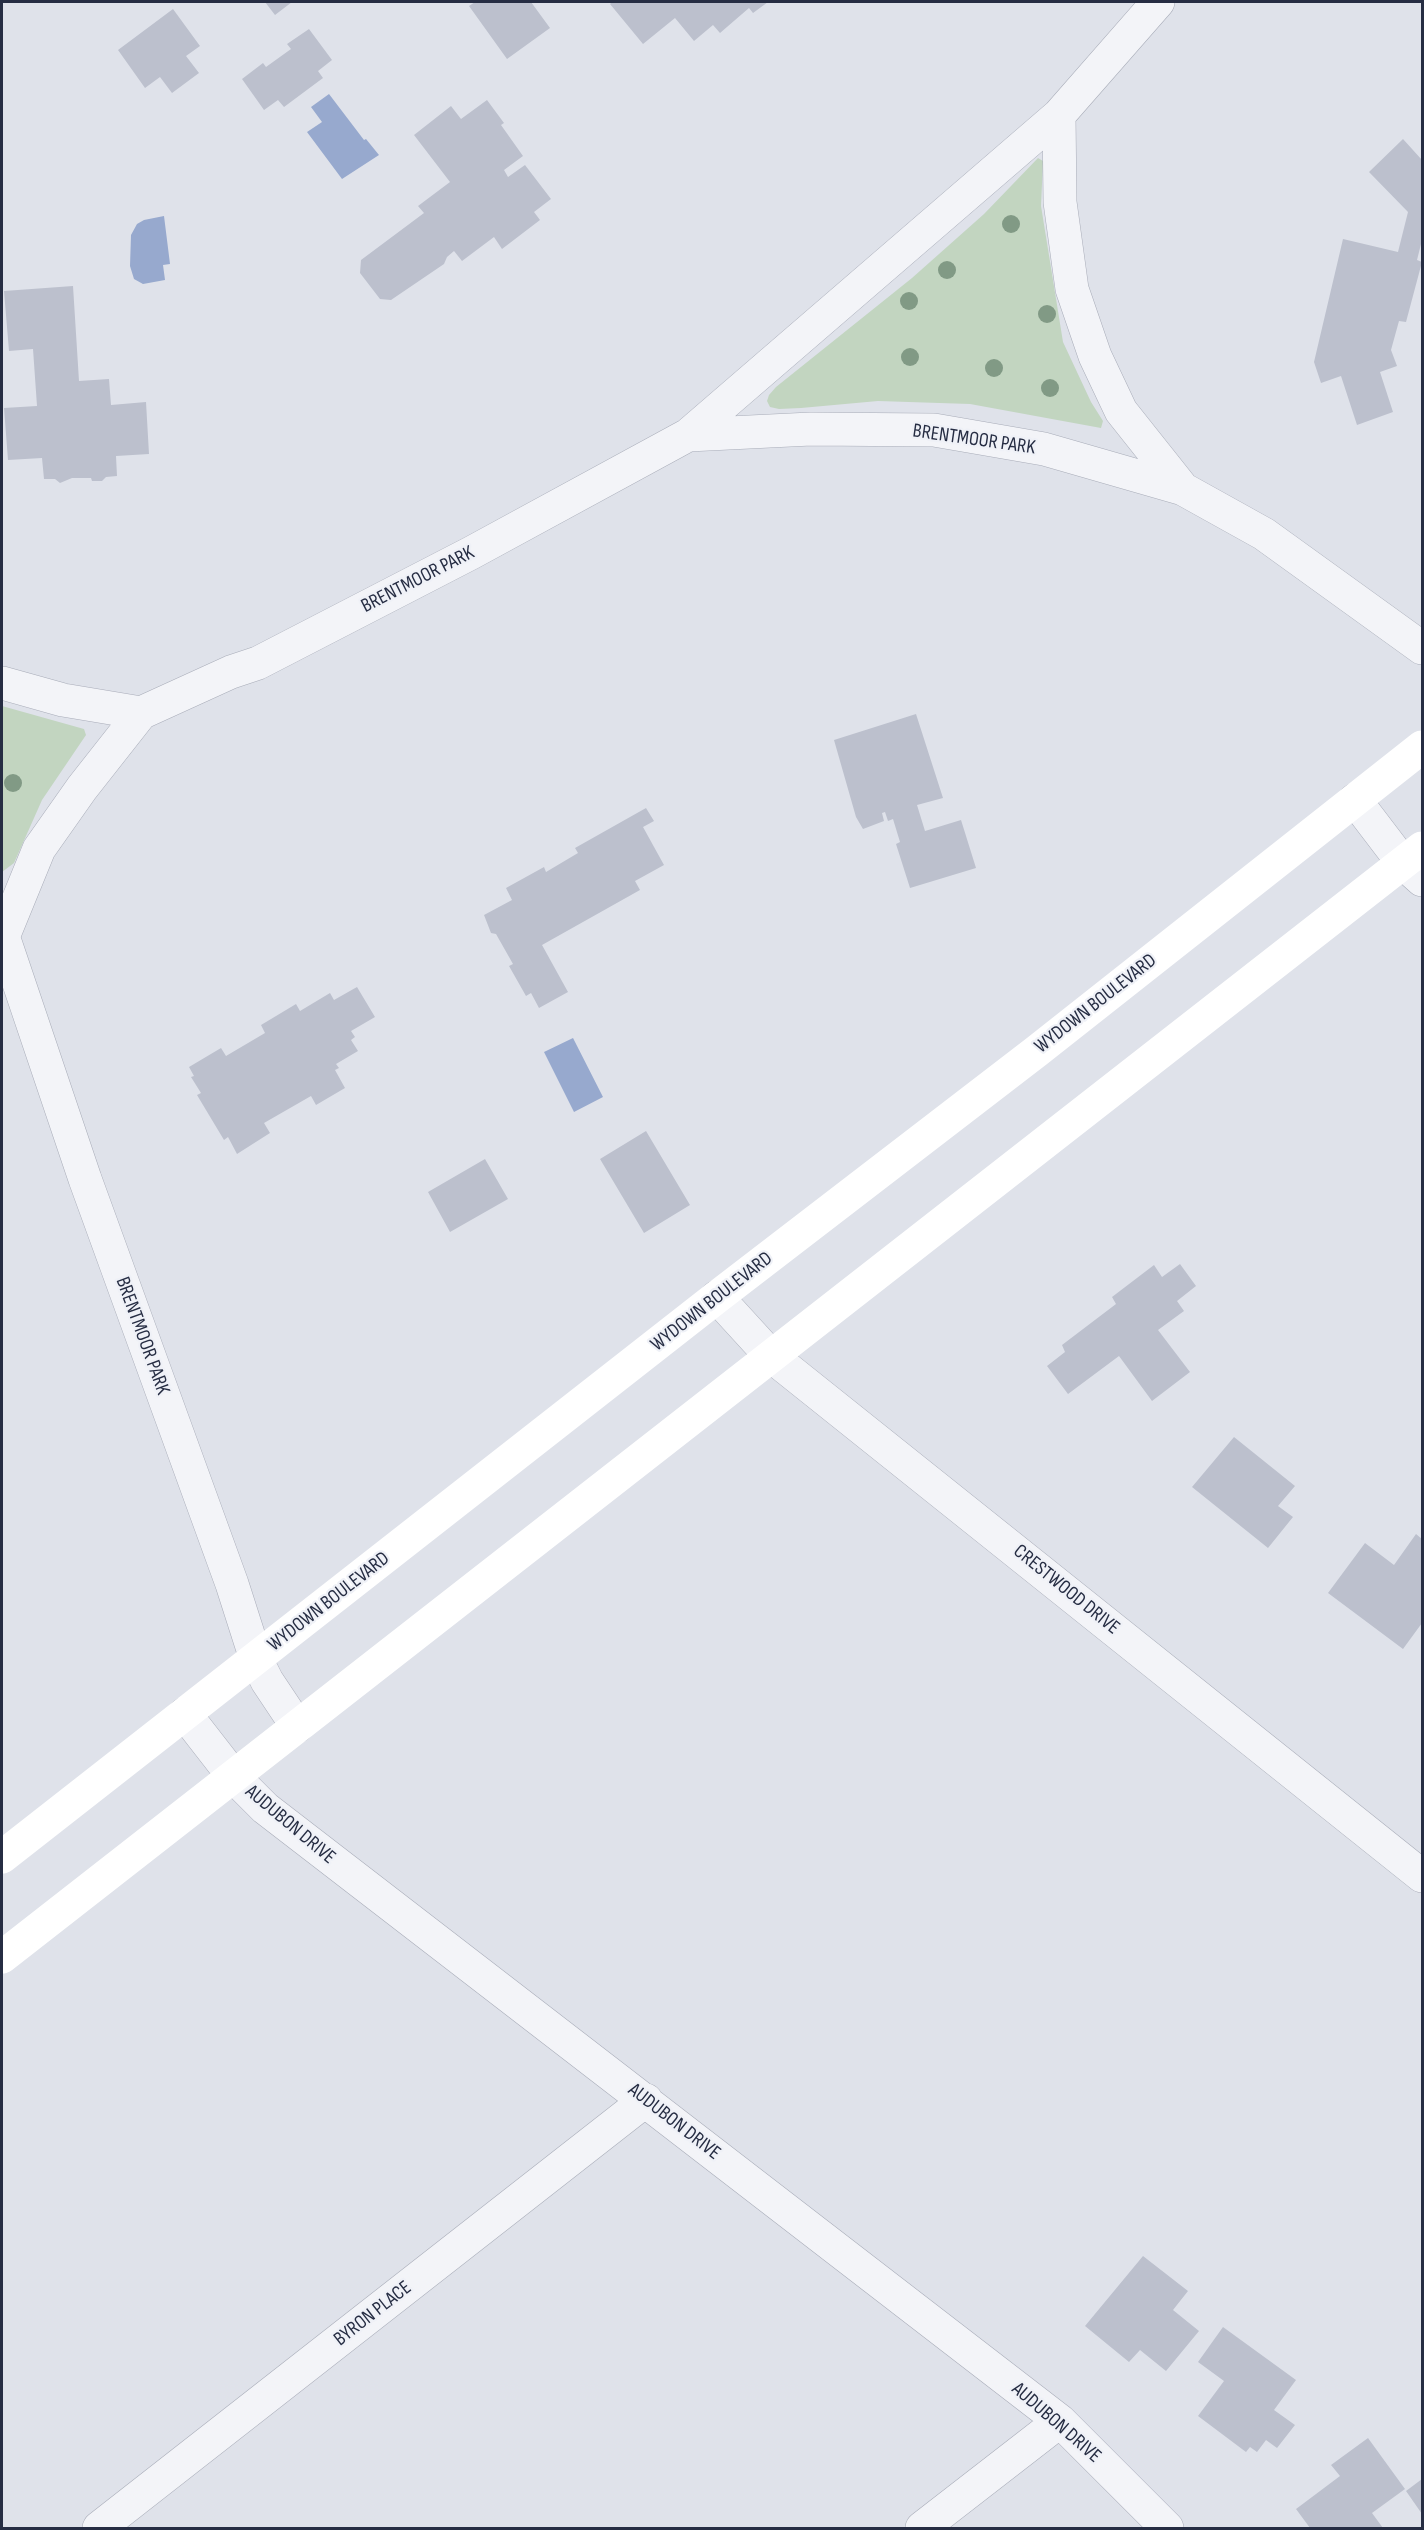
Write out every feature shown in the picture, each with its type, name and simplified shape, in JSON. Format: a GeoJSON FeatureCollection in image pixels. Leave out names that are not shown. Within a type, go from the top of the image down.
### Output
{"type":"FeatureCollection","features":[{"type":"Feature","properties":{"kind":"street","name":"BRENTMOOR PARK"},"geometry":{"type":"LineString","coordinates":[[297,1726],[267,1681],[256,1659],[232,1584],[85,1179],[2,935],[39,849],[82,788],[141,713],[231,672],[258,663],[471,553],[688,435],[1059,115],[1158,2]]}},
{"type":"Feature","properties":{"kind":"street","name":"BRENTMOOR PARK"},"geometry":{"type":"LineString","coordinates":[[1059,115],[1060,202],[1072,289],[1095,356],[1121,411],[1183,489]]}},
{"type":"Feature","properties":{"kind":"street","name":"BRENTMOOR PARK"},"geometry":{"type":"LineString","coordinates":[[688,435],[811,429],[934,430],[1044,449],[1183,489],[1263,534],[1422,648]]}},
{"type":"Feature","properties":{"kind":"street"},"geometry":{"type":"LineString","coordinates":[[2,683],[63,700],[141,713]]}},
{"type":"Feature","properties":{"kind":"street","name":"WYDOWN BOULEVARD"},"geometry":{"type":"LineString","coordinates":[[2,1857],[1037,1051],[1422,747]]}},
{"type":"Feature","properties":{"kind":"street"},"geometry":{"type":"LineString","coordinates":[[2,1957],[770,1355],[1416,864],[1355,800]]}},
{"type":"Feature","properties":{"kind":"street","name":"CRESTWOOD DRIVE"},"geometry":{"type":"LineString","coordinates":[[717,1298],[770,1355],[1422,1876]]}},
{"type":"Feature","properties":{"kind":"street","name":"AUDUBON DRIVE"},"geometry":{"type":"LineString","coordinates":[[185,1714],[234,1776],[265,1808],[1060,2421],[1167,2529]]}},
{"type":"Feature","properties":{"kind":"street","name":"BYRON PLACE"},"geometry":{"type":"LineString","coordinates":[[99,2529],[646,2100]]}},
{"type":"Feature","properties":{"kind":"street"},"geometry":{"type":"LineString","coordinates":[[922,2529],[1060,2421]]}},
{"type":"Feature","properties":{"kind":"green space"},"geometry":{"type":"Polygon","coordinates":[[[1038,158],[1043,161],[1041,206],[1063,342],[1091,402],[1103,421],[1101,428],[970,404],[878,401],[801,408],[770,407],[767,401],[776,387],[912,278],[984,214],[1038,158]]]}},
{"type":"Feature","properties":{"kind":"green space"},"geometry":{"type":"Polygon","coordinates":[[[2,706],[84,729],[86,735],[42,800],[14,863],[2,872],[2,706]]]}},
{"type":"Feature","properties":{"kind":"water"},"geometry":{"type":"Polygon","coordinates":[[[329,94],[364,140],[366,139],[379,155],[342,179],[307,132],[322,122],[311,107],[329,94]]]}},
{"type":"Feature","properties":{"kind":"water"},"geometry":{"type":"Polygon","coordinates":[[[164,216],[170,264],[163,265],[165,280],[143,284],[134,279],[130,266],[131,235],[137,224],[144,220],[164,216]]]}},
{"type":"Feature","properties":{"kind":"water"},"geometry":{"type":"Polygon","coordinates":[[[573,1038],[603,1097],[574,1112],[544,1052],[573,1038]]]}},
{"type":"Feature","properties":{"kind":"building"},"geometry":{"type":"Polygon","coordinates":[[[265,2],[292,2],[275,15],[265,2]]]}},
{"type":"Feature","properties":{"kind":"building"},"geometry":{"type":"Polygon","coordinates":[[[475,2],[531,2],[550,28],[507,59],[469,6],[475,2]]]}},
{"type":"Feature","properties":{"kind":"building"},"geometry":{"type":"Polygon","coordinates":[[[612,2],[768,2],[753,13],[749,8],[720,33],[713,25],[694,41],[675,18],[643,44],[610,4],[612,2]]]}},
{"type":"Feature","properties":{"kind":"building"},"geometry":{"type":"Polygon","coordinates":[[[173,9],[200,46],[186,56],[199,73],[172,93],[160,77],[145,88],[118,50],[173,9]]]}},
{"type":"Feature","properties":{"kind":"building"},"geometry":{"type":"Polygon","coordinates":[[[309,29],[332,60],[318,71],[323,78],[284,107],[278,100],[264,110],[242,79],[263,63],[266,67],[291,49],[287,44],[309,29]]]}},
{"type":"Feature","properties":{"kind":"building"},"geometry":{"type":"Polygon","coordinates":[[[487,100],[504,123],[501,125],[523,156],[504,170],[508,177],[525,165],[551,199],[534,212],[540,220],[502,249],[494,237],[462,261],[454,251],[447,257],[444,264],[391,300],[380,299],[360,273],[361,260],[424,213],[418,206],[450,182],[414,135],[451,106],[461,119],[487,100]]]}},
{"type":"Feature","properties":{"kind":"building"},"geometry":{"type":"Polygon","coordinates":[[[1403,139],[1422,160],[1422,240],[1417,260],[1422,262],[1406,322],[1399,321],[1391,350],[1397,366],[1380,372],[1393,412],[1357,425],[1341,376],[1321,383],[1314,362],[1343,239],[1398,252],[1408,212],[1369,172],[1403,139]]]}},
{"type":"Feature","properties":{"kind":"building"},"geometry":{"type":"Polygon","coordinates":[[[73,286],[79,381],[109,379],[111,405],[146,402],[149,454],[116,456],[117,476],[106,477],[102,481],[92,481],[91,478],[72,478],[60,483],[55,479],[44,479],[42,458],[8,460],[4,408],[37,406],[33,349],[9,351],[4,291],[73,286]]]}},
{"type":"Feature","properties":{"kind":"building"},"geometry":{"type":"Polygon","coordinates":[[[916,714],[943,798],[917,805],[925,831],[961,820],[976,868],[910,888],[896,844],[900,842],[893,819],[888,821],[885,812],[882,813],[884,821],[863,829],[856,817],[834,740],[916,714]]]}},
{"type":"Feature","properties":{"kind":"building"},"geometry":{"type":"Polygon","coordinates":[[[646,808],[654,821],[643,827],[664,865],[635,881],[640,890],[542,945],[568,992],[539,1008],[531,993],[526,996],[509,966],[513,964],[496,934],[491,933],[484,915],[512,900],[506,888],[544,867],[546,872],[578,853],[575,848],[646,808]]]}},
{"type":"Feature","properties":{"kind":"building"},"geometry":{"type":"Polygon","coordinates":[[[357,987],[375,1017],[351,1031],[355,1037],[351,1040],[358,1051],[336,1064],[339,1068],[335,1070],[345,1088],[316,1105],[311,1096],[264,1123],[270,1133],[237,1154],[228,1137],[224,1140],[197,1095],[201,1093],[191,1077],[194,1076],[189,1067],[221,1048],[226,1056],[265,1033],[261,1025],[296,1004],[300,1011],[330,993],[334,1000],[357,987]]]}},
{"type":"Feature","properties":{"kind":"building"},"geometry":{"type":"Polygon","coordinates":[[[646,1131],[690,1205],[644,1233],[600,1159],[646,1131]]]}},
{"type":"Feature","properties":{"kind":"building"},"geometry":{"type":"Polygon","coordinates":[[[485,1159],[508,1199],[450,1232],[428,1192],[485,1159]]]}},
{"type":"Feature","properties":{"kind":"building"},"geometry":{"type":"Polygon","coordinates":[[[1180,1264],[1196,1286],[1177,1301],[1184,1311],[1158,1330],[1190,1372],[1152,1401],[1119,1356],[1068,1394],[1047,1366],[1065,1352],[1062,1345],[1116,1304],[1112,1297],[1154,1265],[1162,1277],[1180,1264]]]}},
{"type":"Feature","properties":{"kind":"building"},"geometry":{"type":"Polygon","coordinates":[[[1234,1437],[1295,1486],[1278,1506],[1293,1517],[1268,1548],[1192,1487],[1234,1437]]]}},
{"type":"Feature","properties":{"kind":"building"},"geometry":{"type":"Polygon","coordinates":[[[1416,1534],[1422,1539],[1422,1623],[1403,1649],[1328,1593],[1365,1543],[1394,1565],[1416,1534]]]}},
{"type":"Feature","properties":{"kind":"building"},"geometry":{"type":"Polygon","coordinates":[[[1143,2256],[1188,2291],[1173,2310],[1199,2331],[1166,2371],[1140,2350],[1129,2362],[1085,2326],[1143,2256]]]}},
{"type":"Feature","properties":{"kind":"building"},"geometry":{"type":"Polygon","coordinates":[[[1223,2327],[1296,2380],[1274,2410],[1295,2425],[1277,2448],[1266,2440],[1257,2452],[1250,2447],[1246,2452],[1198,2416],[1224,2381],[1198,2362],[1223,2327]]]}},
{"type":"Feature","properties":{"kind":"building"},"geometry":{"type":"Polygon","coordinates":[[[1368,2438],[1405,2489],[1372,2513],[1383,2528],[1310,2528],[1296,2509],[1340,2476],[1331,2465],[1368,2438]]]}},
{"type":"Feature","properties":{"kind":"building"},"geometry":{"type":"Polygon","coordinates":[[[1422,2479],[1422,2514],[1406,2491],[1422,2479]]]}}]}
